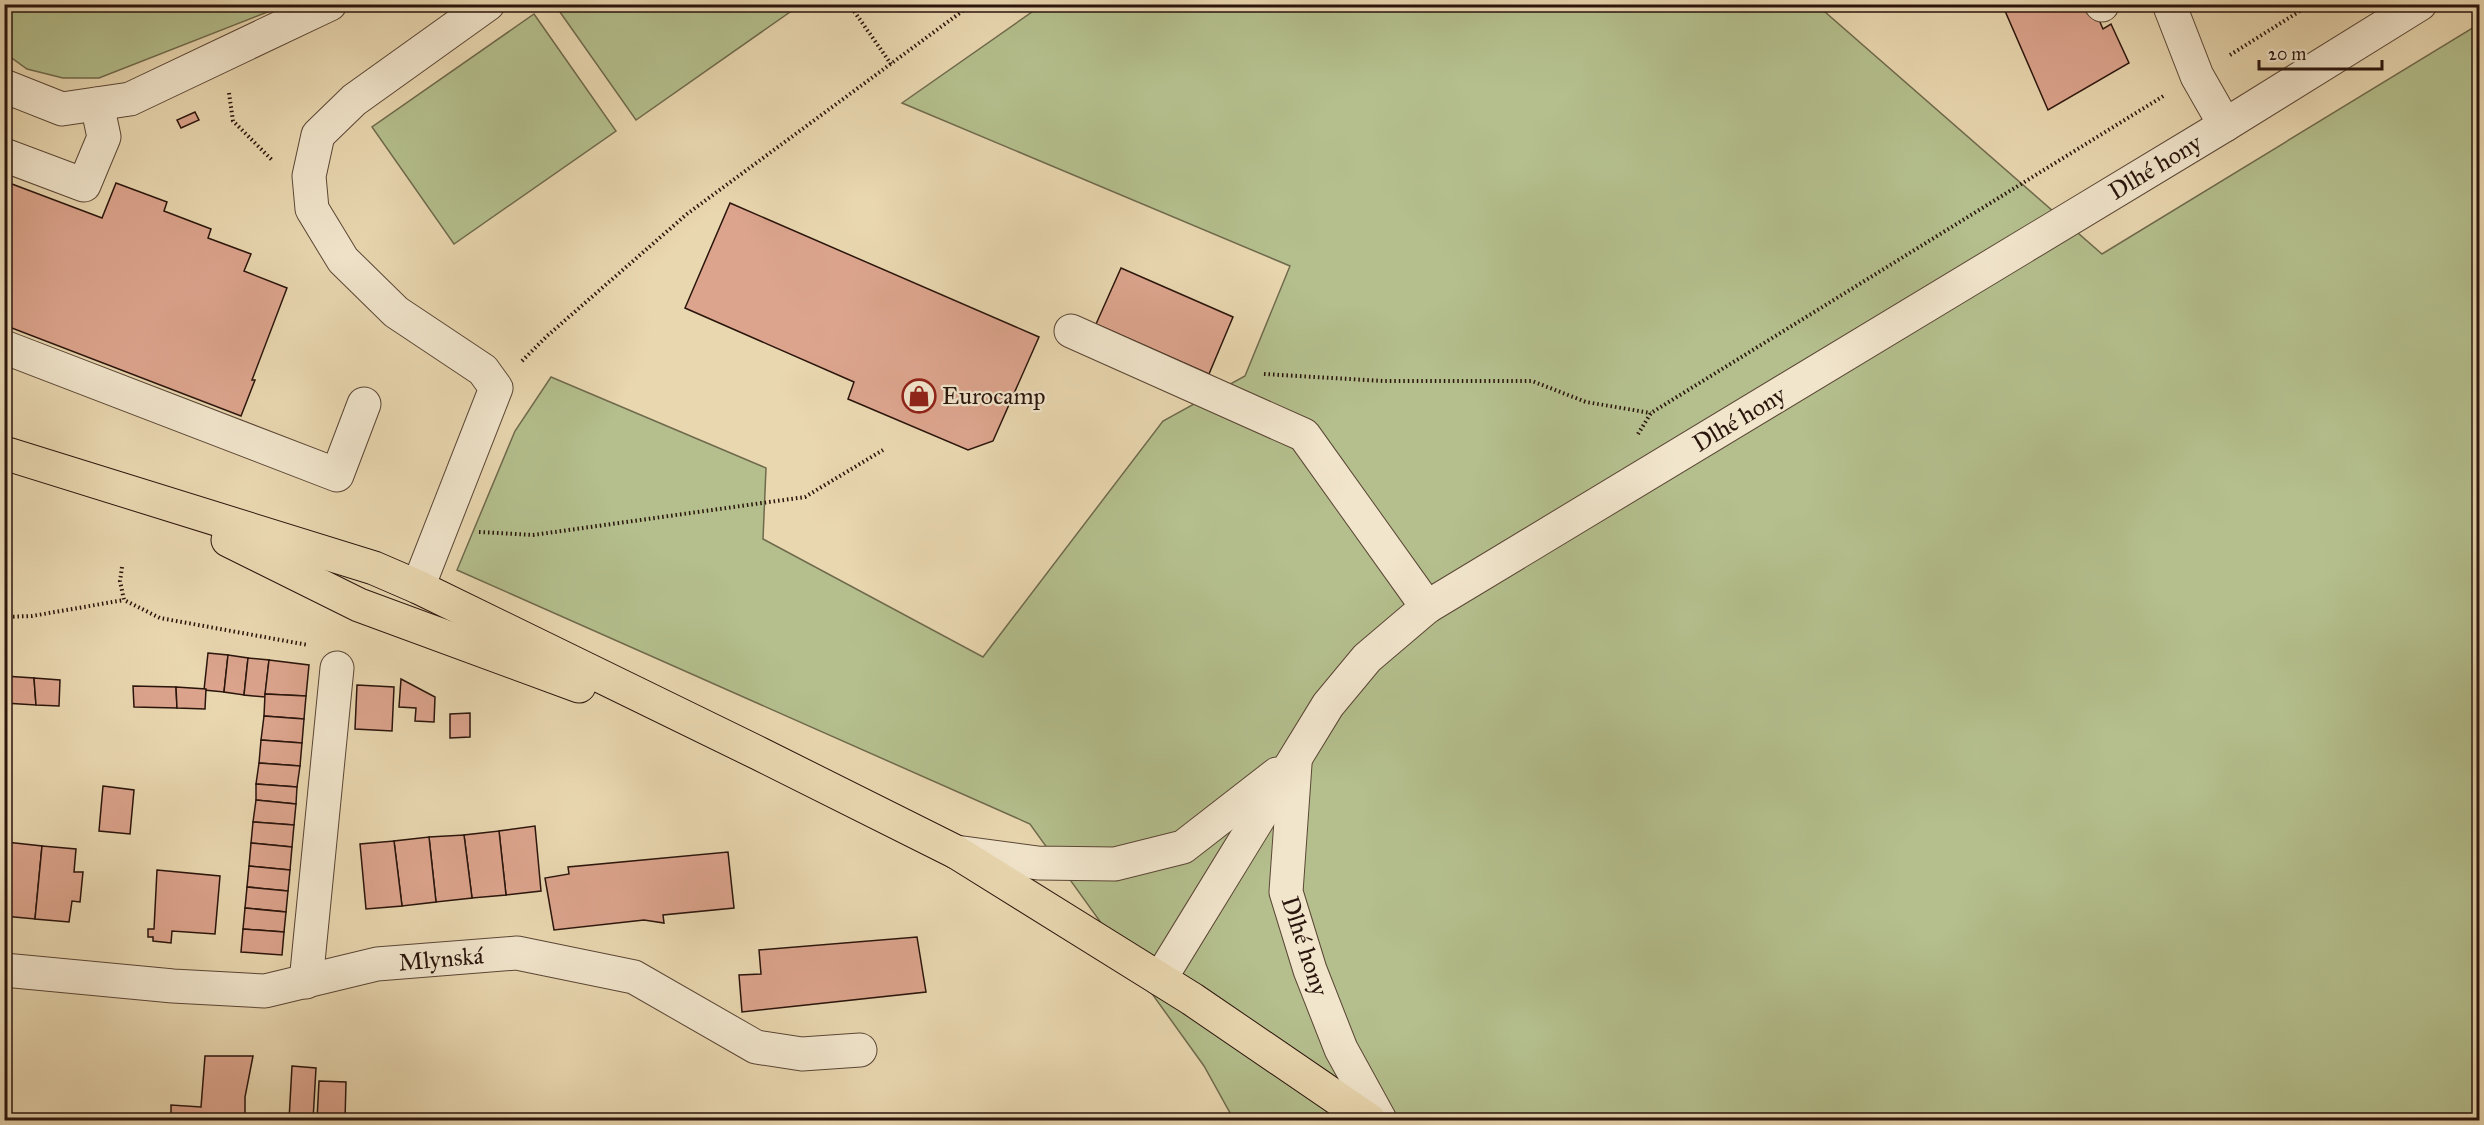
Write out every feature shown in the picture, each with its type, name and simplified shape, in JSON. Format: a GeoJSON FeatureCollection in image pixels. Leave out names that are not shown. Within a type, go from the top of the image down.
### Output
{"type":"FeatureCollection","features":[{"type":"Feature","properties":{"kind":"main road"},"geometry":{"type":"LineString","coordinates":[[4,453],[374,568],[760,754],[956,852],[1160,979],[1369,1120]]}},
{"type":"Feature","properties":{"kind":"main road"},"geometry":{"type":"LineString","coordinates":[[135,495],[359,605],[760,754]]}},
{"type":"Feature","properties":{"kind":"street"},"geometry":{"type":"LineString","coordinates":[[4,86],[62,109],[130,99],[330,4]]}},
{"type":"Feature","properties":{"kind":"street"},"geometry":{"type":"LineString","coordinates":[[417,587],[496,388],[483,370],[396,312],[342,260],[312,210],[309,176],[318,135],[354,100],[488,4]]}},
{"type":"Feature","properties":{"kind":"street","name":"Dlhé hony"},"geometry":{"type":"LineString","coordinates":[[2169,4],[2197,76],[2226,125]]}},
{"type":"Feature","properties":{"kind":"street","name":"Dlhé hony"},"geometry":{"type":"LineString","coordinates":[[1160,979],[1328,705],[1367,658],[1427,607],[2226,125],[2420,4]]}},
{"type":"Feature","properties":{"kind":"street"},"geometry":{"type":"LineString","coordinates":[[4,155],[84,185],[104,137],[98,104]]}},
{"type":"Feature","properties":{"kind":"street"},"geometry":{"type":"LineString","coordinates":[[1071,331],[1304,435],[1427,607]]}},
{"type":"Feature","properties":{"kind":"street"},"geometry":{"type":"LineString","coordinates":[[4,347],[337,476],[364,404]]}},
{"type":"Feature","properties":{"kind":"street"},"geometry":{"type":"LineString","coordinates":[[306,982],[337,668]]}},
{"type":"Feature","properties":{"kind":"street"},"geometry":{"type":"LineString","coordinates":[[956,852],[1038,863],[1114,864],[1184,848],[1295,759]]}},
{"type":"Feature","properties":{"kind":"street","name":"Dlhé hony"},"geometry":{"type":"LineString","coordinates":[[1295,759],[1286,892],[1310,970],[1341,1049],[1380,1120]]}},
{"type":"Feature","properties":{"kind":"street","name":"Mlynská"},"geometry":{"type":"LineString","coordinates":[[4,970],[172,986],[265,991],[377,964],[517,953],[634,977],[756,1047],[802,1054],[860,1050]]}},
{"type":"Feature","properties":{"kind":"path"},"geometry":{"type":"LineString","coordinates":[[849,4],[891,64]]}},
{"type":"Feature","properties":{"kind":"path"},"geometry":{"type":"LineString","coordinates":[[496,388],[547,336],[687,214],[972,4]]}},
{"type":"Feature","properties":{"kind":"path"},"geometry":{"type":"LineString","coordinates":[[1648,473],[1634,439],[1651,413],[2311,4]]}},
{"type":"Feature","properties":{"kind":"path"},"geometry":{"type":"LineString","coordinates":[[233,121],[277,165]]}},
{"type":"Feature","properties":{"kind":"path"},"geometry":{"type":"LineString","coordinates":[[1203,390],[1231,372],[1383,381],[1532,381],[1586,402],[1651,413]]}},
{"type":"Feature","properties":{"kind":"path"},"geometry":{"type":"LineString","coordinates":[[441,530],[533,535],[805,497],[883,450]]}},
{"type":"Feature","properties":{"kind":"path"},"geometry":{"type":"LineString","coordinates":[[122,567],[120,581],[124,600]]}},
{"type":"Feature","properties":{"kind":"path"},"geometry":{"type":"LineString","coordinates":[[4,617],[32,616],[124,600],[160,618],[311,645],[337,668]]}},
{"type":"Feature","properties":{"kind":"green space"},"geometry":{"type":"Polygon","coordinates":[[[279,5],[275,9],[99,78],[63,78],[27,69],[5,53],[5,6],[279,5]]]}},
{"type":"Feature","properties":{"kind":"green space"},"geometry":{"type":"Polygon","coordinates":[[[555,5],[800,5],[636,120],[555,5]]]}},
{"type":"Feature","properties":{"kind":"green space"},"geometry":{"type":"Polygon","coordinates":[[[1042,5],[1817,5],[2102,254],[2479,24],[2479,1120],[1234,1120],[1204,1066],[1030,824],[457,570],[515,431],[551,377],[766,468],[763,539],[983,657],[1163,421],[1245,376],[1290,266],[902,103],[1042,5]]]}},
{"type":"Feature","properties":{"kind":"green space"},"geometry":{"type":"Polygon","coordinates":[[[534,14],[616,131],[454,244],[372,127],[534,14]]]}},
{"type":"Feature","properties":{"kind":"building"},"geometry":{"type":"Polygon","coordinates":[[[2002,4],[2092,4],[2103,29],[2111,24],[2129,63],[2048,110],[2002,4]]]}},
{"type":"Feature","properties":{"kind":"building"},"geometry":{"type":"Polygon","coordinates":[[[195,112],[199,120],[181,128],[177,120],[195,112]]]}},
{"type":"Feature","properties":{"kind":"building"},"geometry":{"type":"Polygon","coordinates":[[[4,181],[102,218],[116,183],[167,202],[164,211],[211,229],[208,238],[251,254],[244,271],[287,288],[252,380],[255,380],[241,416],[4,325],[4,181]]]}},
{"type":"Feature","properties":{"kind":"building"},"geometry":{"type":"Polygon","coordinates":[[[730,203],[1039,337],[993,441],[968,450],[848,399],[854,382],[685,308],[730,203]]]}},
{"type":"Feature","properties":{"kind":"building"},"geometry":{"type":"Polygon","coordinates":[[[1121,268],[1233,317],[1209,374],[1096,324],[1121,268]]]}},
{"type":"Feature","properties":{"kind":"building"},"geometry":{"type":"Polygon","coordinates":[[[208,653],[228,655],[224,692],[204,690],[208,653]]]}},
{"type":"Feature","properties":{"kind":"building"},"geometry":{"type":"Polygon","coordinates":[[[228,655],[248,658],[244,695],[224,692],[228,655]]]}},
{"type":"Feature","properties":{"kind":"building"},"geometry":{"type":"Polygon","coordinates":[[[248,658],[269,660],[265,697],[244,695],[248,658]]]}},
{"type":"Feature","properties":{"kind":"building"},"geometry":{"type":"Polygon","coordinates":[[[269,660],[309,665],[306,696],[265,694],[269,660]]]}},
{"type":"Feature","properties":{"kind":"building"},"geometry":{"type":"Polygon","coordinates":[[[4,676],[34,678],[36,705],[4,703],[4,676]]]}},
{"type":"Feature","properties":{"kind":"building"},"geometry":{"type":"Polygon","coordinates":[[[34,678],[60,680],[59,706],[36,705],[34,678]]]}},
{"type":"Feature","properties":{"kind":"building"},"geometry":{"type":"Polygon","coordinates":[[[401,679],[435,697],[434,722],[415,721],[416,708],[399,707],[401,679]]]}},
{"type":"Feature","properties":{"kind":"building"},"geometry":{"type":"Polygon","coordinates":[[[357,685],[394,687],[392,731],[355,729],[357,685]]]}},
{"type":"Feature","properties":{"kind":"building"},"geometry":{"type":"Polygon","coordinates":[[[133,686],[176,687],[177,708],[134,707],[133,686]]]}},
{"type":"Feature","properties":{"kind":"building"},"geometry":{"type":"Polygon","coordinates":[[[176,687],[206,689],[205,709],[177,708],[176,687]]]}},
{"type":"Feature","properties":{"kind":"building"},"geometry":{"type":"Polygon","coordinates":[[[265,694],[306,696],[304,719],[264,716],[265,694]]]}},
{"type":"Feature","properties":{"kind":"building"},"geometry":{"type":"Polygon","coordinates":[[[470,713],[470,737],[450,738],[450,714],[470,713]]]}},
{"type":"Feature","properties":{"kind":"building"},"geometry":{"type":"Polygon","coordinates":[[[264,716],[304,719],[302,743],[261,740],[264,716]]]}},
{"type":"Feature","properties":{"kind":"building"},"geometry":{"type":"Polygon","coordinates":[[[261,740],[302,743],[300,766],[259,763],[261,740]]]}},
{"type":"Feature","properties":{"kind":"building"},"geometry":{"type":"Polygon","coordinates":[[[259,763],[300,766],[297,787],[256,784],[259,763]]]}},
{"type":"Feature","properties":{"kind":"building"},"geometry":{"type":"Polygon","coordinates":[[[256,784],[297,787],[296,804],[256,800],[256,784]]]}},
{"type":"Feature","properties":{"kind":"building"},"geometry":{"type":"Polygon","coordinates":[[[103,786],[134,790],[130,834],[99,831],[103,786]]]}},
{"type":"Feature","properties":{"kind":"building"},"geometry":{"type":"Polygon","coordinates":[[[256,800],[296,804],[294,825],[253,822],[256,800]]]}},
{"type":"Feature","properties":{"kind":"building"},"geometry":{"type":"Polygon","coordinates":[[[253,822],[294,825],[292,847],[251,843],[253,822]]]}},
{"type":"Feature","properties":{"kind":"building"},"geometry":{"type":"Polygon","coordinates":[[[535,826],[541,891],[506,895],[499,831],[535,826]]]}},
{"type":"Feature","properties":{"kind":"building"},"geometry":{"type":"Polygon","coordinates":[[[499,831],[506,895],[472,898],[464,835],[499,831]]]}},
{"type":"Feature","properties":{"kind":"building"},"geometry":{"type":"Polygon","coordinates":[[[464,835],[472,898],[436,902],[429,837],[464,835]]]}},
{"type":"Feature","properties":{"kind":"building"},"geometry":{"type":"Polygon","coordinates":[[[429,837],[436,902],[402,906],[394,841],[429,837]]]}},
{"type":"Feature","properties":{"kind":"building"},"geometry":{"type":"Polygon","coordinates":[[[394,841],[402,906],[366,909],[360,844],[394,841]]]}},
{"type":"Feature","properties":{"kind":"building"},"geometry":{"type":"Polygon","coordinates":[[[6,842],[42,846],[35,919],[4,916],[6,842]]]}},
{"type":"Feature","properties":{"kind":"building"},"geometry":{"type":"Polygon","coordinates":[[[251,843],[292,847],[290,870],[249,866],[251,843]]]}},
{"type":"Feature","properties":{"kind":"building"},"geometry":{"type":"Polygon","coordinates":[[[42,846],[76,849],[74,872],[83,872],[80,902],[72,901],[69,922],[35,919],[42,846]]]}},
{"type":"Feature","properties":{"kind":"building"},"geometry":{"type":"Polygon","coordinates":[[[728,852],[734,908],[663,915],[664,923],[644,920],[554,930],[545,878],[569,874],[568,867],[728,852]]]}},
{"type":"Feature","properties":{"kind":"building"},"geometry":{"type":"Polygon","coordinates":[[[249,866],[290,870],[288,891],[247,887],[249,866]]]}},
{"type":"Feature","properties":{"kind":"building"},"geometry":{"type":"Polygon","coordinates":[[[157,870],[220,876],[215,934],[172,931],[171,943],[153,941],[153,937],[148,937],[148,929],[154,929],[157,870]]]}},
{"type":"Feature","properties":{"kind":"building"},"geometry":{"type":"Polygon","coordinates":[[[247,887],[288,891],[286,912],[245,908],[247,887]]]}},
{"type":"Feature","properties":{"kind":"building"},"geometry":{"type":"Polygon","coordinates":[[[245,908],[286,912],[284,932],[243,929],[245,908]]]}},
{"type":"Feature","properties":{"kind":"building"},"geometry":{"type":"Polygon","coordinates":[[[243,929],[284,932],[282,955],[241,952],[243,929]]]}},
{"type":"Feature","properties":{"kind":"building"},"geometry":{"type":"Polygon","coordinates":[[[917,937],[926,992],[742,1012],[739,975],[761,974],[759,950],[917,937]]]}},
{"type":"Feature","properties":{"kind":"building"},"geometry":{"type":"Polygon","coordinates":[[[205,1056],[253,1056],[245,1097],[245,1120],[171,1120],[171,1105],[201,1107],[205,1056]]]}},
{"type":"Feature","properties":{"kind":"building"},"geometry":{"type":"Polygon","coordinates":[[[292,1066],[316,1068],[313,1120],[289,1120],[292,1066]]]}},
{"type":"Feature","properties":{"kind":"building"},"geometry":{"type":"Polygon","coordinates":[[[319,1081],[346,1082],[345,1120],[317,1120],[319,1081]]]}},
{"type":"Feature","properties":{"kind":"place","name":"Eurocamp"},"geometry":{"type":"Point","coordinates":[919,396]}}]}
